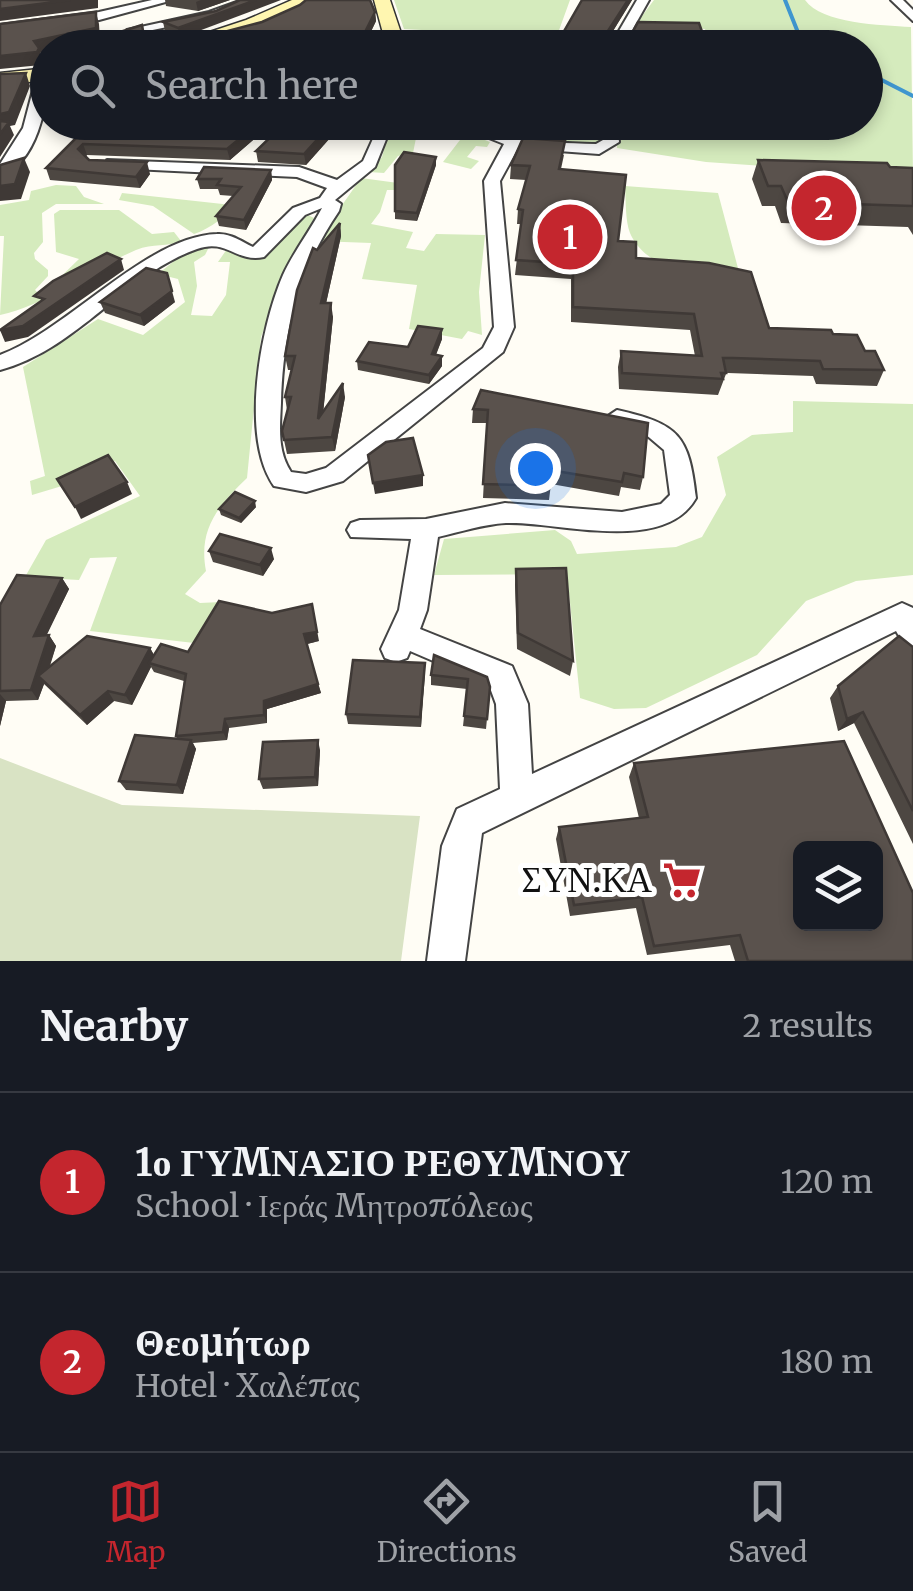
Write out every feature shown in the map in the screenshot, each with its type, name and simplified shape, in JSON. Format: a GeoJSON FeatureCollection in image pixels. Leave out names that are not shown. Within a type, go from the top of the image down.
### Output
{"type":"FeatureCollection","features":[{"type":"Feature","properties":{"kind":"street"},"geometry":{"type":"LineString","coordinates":[[0,29],[106,7],[167,0]]}},
{"type":"Feature","properties":{"kind":"street"},"geometry":{"type":"LineString","coordinates":[[106,7],[132,30],[212,15],[253,0]]}},
{"type":"Feature","properties":{"kind":"street"},"geometry":{"type":"LineString","coordinates":[[232,30],[306,0]]}},
{"type":"Feature","properties":{"kind":"street"},"geometry":{"type":"LineString","coordinates":[[382,0],[391,30]]}},
{"type":"Feature","properties":{"kind":"street"},"geometry":{"type":"LineString","coordinates":[[626,30],[643,0]]}},
{"type":"Feature","properties":{"kind":"street"},"geometry":{"type":"LineString","coordinates":[[897,0],[913,17]]}},
{"type":"Feature","properties":{"kind":"street"},"geometry":{"type":"LineString","coordinates":[[0,80],[30,76]]}},
{"type":"Feature","properties":{"kind":"street"},"geometry":{"type":"LineString","coordinates":[[0,172],[16,156],[30,127]]}},
{"type":"Feature","properties":{"kind":"street"},"geometry":{"type":"LineString","coordinates":[[0,363],[39,349],[176,252],[226,239],[248,254],[257,253],[304,207],[359,174],[372,160],[379,140]]}},
{"type":"Feature","properties":{"kind":"street"},"geometry":{"type":"LineString","coordinates":[[510,140],[599,149],[610,140]]}},
{"type":"Feature","properties":{"kind":"street"},"geometry":{"type":"LineString","coordinates":[[331,193],[330,210],[293,273],[276,318],[270,358],[270,464],[283,480],[306,483],[334,475],[492,352],[501,339],[500,242],[490,197],[492,180],[514,141]]}},
{"type":"Feature","properties":{"kind":"street"},"geometry":{"type":"LineString","coordinates":[[93,162],[241,163],[299,172],[331,193]]}},
{"type":"Feature","properties":{"kind":"street"},"geometry":{"type":"LineString","coordinates":[[450,386],[480,394]]}},
{"type":"Feature","properties":{"kind":"street"},"geometry":{"type":"LineString","coordinates":[[360,530],[426,529],[505,512],[622,522],[669,512],[683,498],[680,451],[672,436],[654,426],[599,414]]}},
{"type":"Feature","properties":{"kind":"street"},"geometry":{"type":"LineString","coordinates":[[426,529],[413,610],[400,642],[501,676],[512,704],[517,800]]}},
{"type":"Feature","properties":{"kind":"street"},"geometry":{"type":"LineString","coordinates":[[446,961],[460,846],[469,821],[909,620]]}},
{"type":"Feature","properties":{"kind":"green space"},"geometry":{"type":"Polygon","coordinates":[[[394,0],[570,0],[559,30],[404,29],[394,0]]]}},
{"type":"Feature","properties":{"kind":"green space"},"geometry":{"type":"Polygon","coordinates":[[[654,0],[805,0],[838,19],[911,27],[913,176],[706,162],[617,148],[617,140],[883,140],[883,30],[705,30],[636,24],[654,0]]]}},
{"type":"Feature","properties":{"kind":"green space"},"geometry":{"type":"Polygon","coordinates":[[[386,140],[416,140],[413,153],[398,156],[384,173],[369,172],[382,157],[386,140]]]}},
{"type":"Feature","properties":{"kind":"green space"},"geometry":{"type":"Polygon","coordinates":[[[460,140],[490,142],[487,147],[476,146],[467,157],[479,161],[471,169],[443,162],[460,140]]]}},
{"type":"Feature","properties":{"kind":"green space"},"geometry":{"type":"Polygon","coordinates":[[[533,140],[600,140],[600,144],[533,140]]]}},
{"type":"Feature","properties":{"kind":"green space"},"geometry":{"type":"Polygon","coordinates":[[[361,178],[398,183],[395,190],[387,190],[380,212],[371,224],[413,232],[406,248],[424,251],[436,234],[485,235],[479,292],[482,335],[468,331],[462,339],[409,329],[417,285],[362,279],[371,243],[317,241],[361,178]]]}},
{"type":"Feature","properties":{"kind":"green space"},"geometry":{"type":"Polygon","coordinates":[[[56,185],[76,186],[84,197],[104,204],[56,204],[42,213],[43,242],[34,253],[35,259],[48,270],[48,276],[35,290],[38,293],[43,294],[79,259],[56,252],[54,214],[60,210],[119,210],[152,234],[174,232],[181,241],[136,250],[52,295],[0,315],[4,236],[0,236],[0,205],[29,200],[31,191],[56,185]]]}},
{"type":"Feature","properties":{"kind":"green space"},"geometry":{"type":"Polygon","coordinates":[[[625,186],[718,193],[743,287],[679,271],[650,257],[630,233],[625,186]]]}},
{"type":"Feature","properties":{"kind":"green space"},"geometry":{"type":"Polygon","coordinates":[[[122,193],[241,206],[194,234],[153,206],[119,200],[122,193]]]}},
{"type":"Feature","properties":{"kind":"green space"},"geometry":{"type":"Polygon","coordinates":[[[306,214],[314,218],[283,278],[261,337],[247,478],[213,519],[205,543],[206,571],[185,594],[200,603],[221,602],[194,643],[90,631],[117,557],[90,558],[79,580],[25,577],[46,540],[140,496],[115,461],[62,486],[32,495],[30,481],[45,476],[23,367],[98,319],[143,335],[185,302],[178,279],[158,274],[184,253],[210,245],[205,255],[194,262],[197,286],[191,315],[212,316],[226,295],[230,262],[218,262],[227,249],[254,259],[278,243],[306,214]]]}},
{"type":"Feature","properties":{"kind":"green space"},"geometry":{"type":"Polygon","coordinates":[[[793,401],[913,404],[913,575],[856,581],[806,601],[757,655],[646,708],[614,709],[580,698],[567,574],[434,575],[444,539],[555,530],[571,541],[577,554],[676,547],[702,537],[726,495],[717,457],[752,435],[793,432],[793,401]]]}},
{"type":"Feature","properties":{"kind":"green space"},"geometry":{"type":"Polygon","coordinates":[[[0,758],[122,805],[420,816],[401,961],[0,961],[0,758]]]}},
{"type":"Feature","properties":{"kind":"building"},"geometry":{"type":"Polygon","coordinates":[[[0,0],[70,0],[0,9],[0,0]]]}},
{"type":"Feature","properties":{"kind":"building"},"geometry":{"type":"Polygon","coordinates":[[[240,0],[256,0],[178,28],[163,22],[216,11],[240,0]]]}},
{"type":"Feature","properties":{"kind":"building"},"geometry":{"type":"Polygon","coordinates":[[[306,0],[370,0],[375,12],[366,30],[232,30],[306,0]]]}},
{"type":"Feature","properties":{"kind":"building"},"geometry":{"type":"Polygon","coordinates":[[[582,0],[628,0],[609,30],[565,30],[582,0]]]}},
{"type":"Feature","properties":{"kind":"building"},"geometry":{"type":"Polygon","coordinates":[[[96,12],[96,28],[30,30],[30,53],[0,56],[0,24],[96,12]]]}},
{"type":"Feature","properties":{"kind":"building"},"geometry":{"type":"Polygon","coordinates":[[[638,22],[699,23],[701,30],[634,30],[638,22]]]}},
{"type":"Feature","properties":{"kind":"building"},"geometry":{"type":"Polygon","coordinates":[[[26,73],[9,112],[0,114],[0,74],[26,73]]]}},
{"type":"Feature","properties":{"kind":"building"},"geometry":{"type":"Polygon","coordinates":[[[74,140],[238,140],[227,149],[83,144],[78,149],[89,160],[147,162],[136,177],[46,168],[74,140]]]}},
{"type":"Feature","properties":{"kind":"building"},"geometry":{"type":"Polygon","coordinates":[[[267,140],[317,140],[304,154],[256,151],[267,140]]]}},
{"type":"Feature","properties":{"kind":"building"},"geometry":{"type":"Polygon","coordinates":[[[522,140],[565,141],[559,169],[626,175],[618,241],[636,242],[636,258],[709,263],[751,272],[769,328],[857,335],[865,351],[875,351],[884,370],[823,369],[820,361],[723,358],[723,379],[622,373],[621,351],[702,356],[694,314],[573,307],[573,264],[516,260],[523,210],[518,209],[530,166],[511,165],[522,140]]]}},
{"type":"Feature","properties":{"kind":"building"},"geometry":{"type":"Polygon","coordinates":[[[404,152],[436,157],[417,213],[395,211],[395,165],[404,152]]]}},
{"type":"Feature","properties":{"kind":"building"},"geometry":{"type":"Polygon","coordinates":[[[24,158],[15,184],[0,186],[0,165],[24,158]]]}},
{"type":"Feature","properties":{"kind":"building"},"geometry":{"type":"Polygon","coordinates":[[[758,160],[887,163],[890,167],[913,168],[913,206],[788,202],[781,186],[768,186],[758,160]]]}},
{"type":"Feature","properties":{"kind":"building"},"geometry":{"type":"Polygon","coordinates":[[[204,167],[271,170],[244,220],[216,216],[241,187],[217,185],[221,179],[197,179],[204,167]]]}},
{"type":"Feature","properties":{"kind":"building"},"geometry":{"type":"Polygon","coordinates":[[[340,223],[321,303],[331,303],[318,419],[343,383],[332,437],[284,440],[282,431],[291,397],[285,397],[295,356],[285,356],[297,290],[313,248],[317,250],[340,223]]]}},
{"type":"Feature","properties":{"kind":"building"},"geometry":{"type":"Polygon","coordinates":[[[107,253],[121,259],[23,326],[0,330],[44,299],[34,296],[53,281],[107,253]]]}},
{"type":"Feature","properties":{"kind":"building"},"geometry":{"type":"Polygon","coordinates":[[[146,268],[167,273],[172,291],[140,315],[100,302],[146,268]]]}},
{"type":"Feature","properties":{"kind":"building"},"geometry":{"type":"Polygon","coordinates":[[[418,326],[442,329],[432,354],[442,356],[429,375],[357,361],[369,342],[408,347],[418,326]]]}},
{"type":"Feature","properties":{"kind":"building"},"geometry":{"type":"Polygon","coordinates":[[[481,390],[648,423],[643,477],[624,473],[622,482],[550,470],[551,486],[483,484],[488,410],[473,409],[481,390]]]}},
{"type":"Feature","properties":{"kind":"building"},"geometry":{"type":"Polygon","coordinates":[[[413,438],[423,475],[373,483],[368,455],[386,442],[413,438]]]}},
{"type":"Feature","properties":{"kind":"building"},"geometry":{"type":"Polygon","coordinates":[[[108,455],[127,482],[75,507],[57,479],[108,455]]]}},
{"type":"Feature","properties":{"kind":"building"},"geometry":{"type":"Polygon","coordinates":[[[235,492],[255,501],[239,518],[219,509],[235,492]]]}},
{"type":"Feature","properties":{"kind":"building"},"geometry":{"type":"Polygon","coordinates":[[[220,534],[271,548],[260,565],[209,551],[220,534]]]}},
{"type":"Feature","properties":{"kind":"building"},"geometry":{"type":"Polygon","coordinates":[[[566,568],[573,661],[518,633],[516,569],[566,568]]]}},
{"type":"Feature","properties":{"kind":"building"},"geometry":{"type":"Polygon","coordinates":[[[17,575],[62,578],[34,636],[49,635],[31,690],[0,691],[0,605],[17,575]]]}},
{"type":"Feature","properties":{"kind":"building"},"geometry":{"type":"Polygon","coordinates":[[[219,601],[272,613],[312,604],[317,632],[304,634],[318,684],[264,701],[264,715],[225,719],[223,732],[176,736],[186,674],[149,663],[161,644],[188,652],[219,601]]]}},
{"type":"Feature","properties":{"kind":"building"},"geometry":{"type":"Polygon","coordinates":[[[87,636],[150,648],[125,695],[108,691],[80,715],[38,676],[87,636]]]}},
{"type":"Feature","properties":{"kind":"building"},"geometry":{"type":"Polygon","coordinates":[[[899,636],[913,647],[913,811],[863,712],[847,719],[838,686],[899,636]]]}},
{"type":"Feature","properties":{"kind":"building"},"geometry":{"type":"Polygon","coordinates":[[[434,655],[487,677],[487,719],[464,716],[468,679],[431,675],[434,655]]]}},
{"type":"Feature","properties":{"kind":"building"},"geometry":{"type":"Polygon","coordinates":[[[353,660],[425,663],[420,717],[346,714],[353,660]]]}},
{"type":"Feature","properties":{"kind":"building"},"geometry":{"type":"Polygon","coordinates":[[[135,735],[191,740],[177,785],[119,781],[135,735]]]}},
{"type":"Feature","properties":{"kind":"building"},"geometry":{"type":"Polygon","coordinates":[[[318,740],[315,777],[259,779],[263,742],[318,740]]]}},
{"type":"Feature","properties":{"kind":"building","name":"ΣΥΝ.ΚΑ"},"geometry":{"type":"Polygon","coordinates":[[[844,741],[913,893],[913,961],[748,961],[740,935],[654,946],[642,897],[574,905],[559,827],[648,817],[634,763],[844,741]]]}},
{"type":"Feature","properties":{"kind":"waterway"},"geometry":{"type":"LineString","coordinates":[[785,0],[797,30]]}},
{"type":"Feature","properties":{"kind":"waterway"},"geometry":{"type":"LineString","coordinates":[[883,81],[913,96]]}},
{"type":"Feature","properties":{"kind":"place","name":"Θεομήτωρ"},"geometry":{"type":"Point","coordinates":[824,208]}},
{"type":"Feature","properties":{"kind":"place","name":"1ο ΓΥΜΝΑΣΙΟ ΡΕΘΥΜΝΟΥ"},"geometry":{"type":"Point","coordinates":[570,237]}},
{"type":"Feature","properties":{"kind":"place","name":"ΣΥΝ.ΚΑ"},"geometry":{"type":"Point","coordinates":[682,880]}}]}
